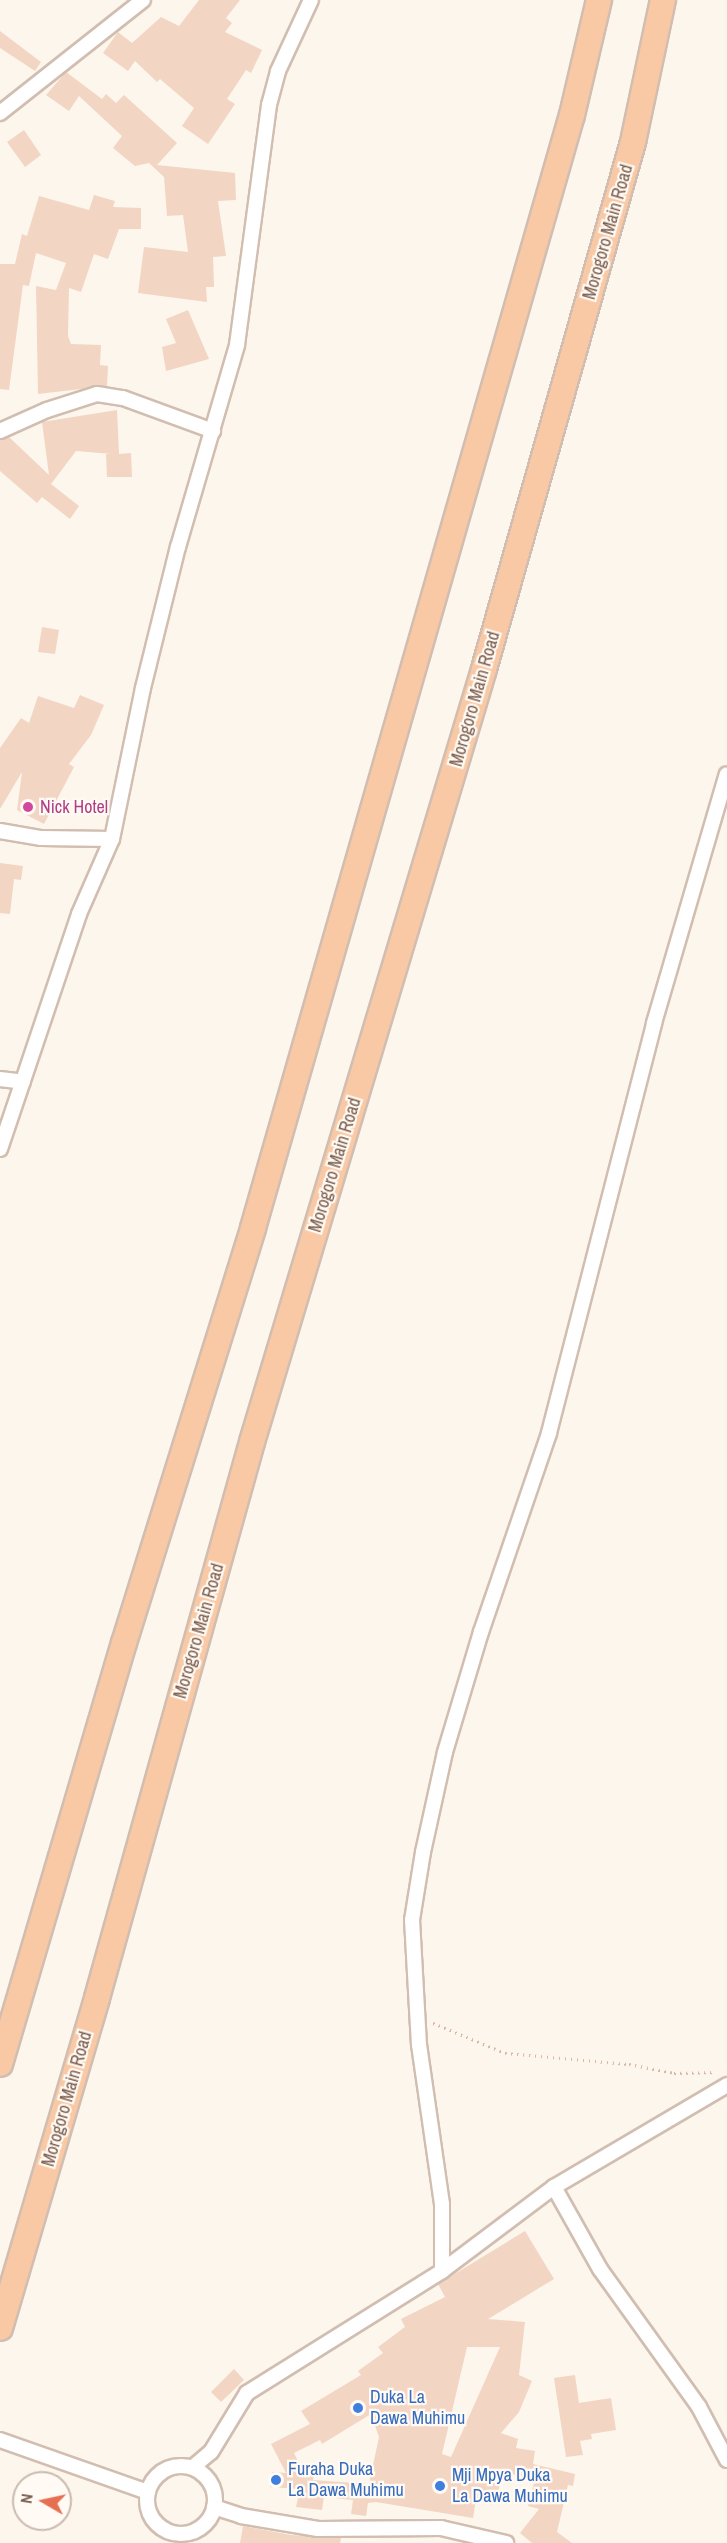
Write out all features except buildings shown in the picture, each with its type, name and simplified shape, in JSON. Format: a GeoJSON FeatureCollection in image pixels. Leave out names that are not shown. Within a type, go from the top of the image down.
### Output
{"type":"FeatureCollection","features":[{"type":"Feature","properties":{"kind":"highway"},"geometry":{"type":"LineString","coordinates":[[0,2064],[124,1643],[253,1228],[569,126],[599,0]]}},
{"type":"Feature","properties":{"kind":"highway","name":"Morogoro Main Road"},"geometry":{"type":"LineString","coordinates":[[0,2328],[97,1998],[252,1442],[490,646],[633,142],[663,0]]}},
{"type":"Feature","properties":{"kind":"street"},"geometry":{"type":"LineString","coordinates":[[0,113],[143,0]]}},
{"type":"Feature","properties":{"kind":"street"},"geometry":{"type":"LineString","coordinates":[[0,1149],[79,914],[112,838],[143,688],[237,345],[269,105],[278,71],[311,0]]}},
{"type":"Feature","properties":{"kind":"street"},"geometry":{"type":"LineString","coordinates":[[0,431],[97,394],[123,398],[213,431]]}},
{"type":"Feature","properties":{"kind":"street"},"geometry":{"type":"LineString","coordinates":[[442,2271],[442,2204],[426,2104],[412,1920],[445,1752],[481,1632],[549,1433],[635,1094],[727,774]]}},
{"type":"Feature","properties":{"kind":"street"},"geometry":{"type":"LineString","coordinates":[[0,831],[41,838],[112,838]]}},
{"type":"Feature","properties":{"kind":"street"},"geometry":{"type":"LineString","coordinates":[[0,1080],[23,1082]]}},
{"type":"Feature","properties":{"kind":"street"},"geometry":{"type":"LineString","coordinates":[[193,2467],[208,2479],[214,2507],[204,2524],[178,2538],[153,2520],[148,2492],[165,2469],[193,2467],[211,2452],[247,2393],[442,2271],[554,2187],[727,2085]]}},
{"type":"Feature","properties":{"kind":"street"},"geometry":{"type":"LineString","coordinates":[[554,2187],[600,2269],[699,2408],[727,2460]]}},
{"type":"Feature","properties":{"kind":"street"},"geometry":{"type":"LineString","coordinates":[[0,2440],[148,2492]]}},
{"type":"Feature","properties":{"kind":"street"},"geometry":{"type":"LineString","coordinates":[[214,2507],[241,2516],[318,2529],[441,2528],[506,2543]]}},
{"type":"Feature","properties":{"kind":"path"},"geometry":{"type":"LineString","coordinates":[[418,2017],[505,2054],[629,2064],[674,2073],[727,2072]]}},
{"type":"Feature","properties":{"kind":"place","name":"Nick Hotel"},"geometry":{"type":"Point","coordinates":[28,807]}},
{"type":"Feature","properties":{"kind":"place","name":"Duka La Dawa Muhimu"},"geometry":{"type":"Point","coordinates":[358,2408]}},
{"type":"Feature","properties":{"kind":"place","name":"Furaha Duka La Dawa Muhimu"},"geometry":{"type":"Point","coordinates":[276,2480]}},
{"type":"Feature","properties":{"kind":"place","name":"Mji Mpya Duka La Dawa Muhimu"},"geometry":{"type":"Point","coordinates":[440,2486]}}]}
